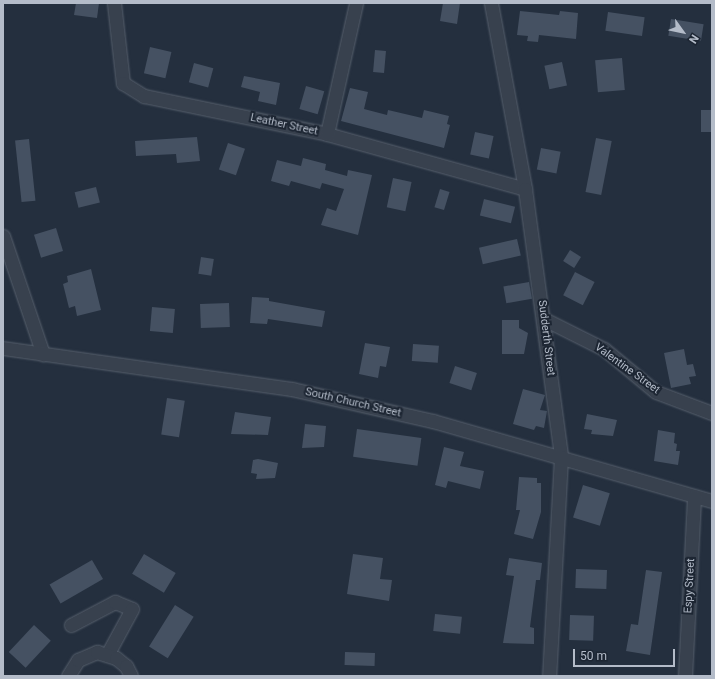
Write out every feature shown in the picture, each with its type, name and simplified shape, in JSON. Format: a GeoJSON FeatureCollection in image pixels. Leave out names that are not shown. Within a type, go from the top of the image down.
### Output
{"type":"FeatureCollection","features":[{"type":"Feature","properties":{"kind":"street","name":"Leather Street"},"geometry":{"type":"LineString","coordinates":[[114,3],[123,83],[144,96],[327,134],[525,189]]}},
{"type":"Feature","properties":{"kind":"street"},"geometry":{"type":"LineString","coordinates":[[327,134],[356,3]]}},
{"type":"Feature","properties":{"kind":"street","name":"Sudderth Street"},"geometry":{"type":"LineString","coordinates":[[492,3],[525,189],[544,319],[561,457],[549,676]]}},
{"type":"Feature","properties":{"kind":"street"},"geometry":{"type":"LineString","coordinates":[[3,236],[43,354]]}},
{"type":"Feature","properties":{"kind":"street","name":"Valentine Street"},"geometry":{"type":"LineString","coordinates":[[544,319],[604,349],[656,392],[712,413]]}},
{"type":"Feature","properties":{"kind":"street","name":"South Church Street"},"geometry":{"type":"LineString","coordinates":[[3,348],[292,389],[433,421],[712,501]]}},
{"type":"Feature","properties":{"kind":"street","name":"Espy Street"},"geometry":{"type":"LineString","coordinates":[[685,676],[694,496]]}},
{"type":"Feature","properties":{"kind":"street"},"geometry":{"type":"LineString","coordinates":[[71,625],[115,602],[132,609],[107,655]]}},
{"type":"Feature","properties":{"kind":"street"},"geometry":{"type":"LineString","coordinates":[[68,676],[78,660],[97,652],[107,655],[126,666],[130,676]]}},
{"type":"Feature","properties":{"kind":"building"},"geometry":{"type":"Polygon","coordinates":[[[76,3],[99,3],[97,18],[74,15],[76,3]]]}},
{"type":"Feature","properties":{"kind":"building"},"geometry":{"type":"Polygon","coordinates":[[[443,3],[460,3],[457,24],[440,21],[443,3]]]}},
{"type":"Feature","properties":{"kind":"building"},"geometry":{"type":"Polygon","coordinates":[[[520,11],[559,15],[560,11],[578,13],[576,39],[539,35],[538,42],[527,41],[528,36],[517,35],[520,11]]]}},
{"type":"Feature","properties":{"kind":"building"},"geometry":{"type":"Polygon","coordinates":[[[608,12],[645,17],[642,36],[605,31],[608,12]]]}},
{"type":"Feature","properties":{"kind":"building"},"geometry":{"type":"Polygon","coordinates":[[[671,19],[704,24],[701,41],[668,36],[671,19]]]}},
{"type":"Feature","properties":{"kind":"building"},"geometry":{"type":"Polygon","coordinates":[[[150,47],[171,52],[165,78],[144,73],[150,47]]]}},
{"type":"Feature","properties":{"kind":"building"},"geometry":{"type":"Polygon","coordinates":[[[375,50],[386,51],[384,73],[373,72],[375,50]]]}},
{"type":"Feature","properties":{"kind":"building"},"geometry":{"type":"Polygon","coordinates":[[[622,58],[625,90],[598,92],[595,60],[622,58]]]}},
{"type":"Feature","properties":{"kind":"building"},"geometry":{"type":"Polygon","coordinates":[[[562,62],[567,85],[549,89],[544,66],[562,62]]]}},
{"type":"Feature","properties":{"kind":"building"},"geometry":{"type":"Polygon","coordinates":[[[194,63],[213,68],[208,87],[189,82],[194,63]]]}},
{"type":"Feature","properties":{"kind":"building"},"geometry":{"type":"Polygon","coordinates":[[[244,76],[280,83],[276,105],[258,101],[260,92],[241,87],[244,76]]]}},
{"type":"Feature","properties":{"kind":"building"},"geometry":{"type":"Polygon","coordinates":[[[306,86],[324,91],[318,114],[299,109],[306,86]]]}},
{"type":"Feature","properties":{"kind":"building"},"geometry":{"type":"Polygon","coordinates":[[[350,88],[368,92],[364,109],[387,115],[388,110],[422,118],[424,110],[449,116],[447,124],[450,125],[444,148],[341,121],[350,88]]]}},
{"type":"Feature","properties":{"kind":"building"},"geometry":{"type":"Polygon","coordinates":[[[701,110],[712,110],[712,132],[701,132],[701,110]]]}},
{"type":"Feature","properties":{"kind":"building"},"geometry":{"type":"Polygon","coordinates":[[[475,132],[494,136],[489,158],[470,154],[475,132]]]}},
{"type":"Feature","properties":{"kind":"building"},"geometry":{"type":"Polygon","coordinates":[[[197,137],[200,161],[177,163],[176,154],[136,156],[135,141],[197,137]]]}},
{"type":"Feature","properties":{"kind":"building"},"geometry":{"type":"Polygon","coordinates":[[[596,138],[612,141],[601,195],[586,192],[596,138]]]}},
{"type":"Feature","properties":{"kind":"building"},"geometry":{"type":"Polygon","coordinates":[[[29,139],[35,201],[22,202],[15,140],[29,139]]]}},
{"type":"Feature","properties":{"kind":"building"},"geometry":{"type":"Polygon","coordinates":[[[228,143],[245,149],[236,175],[219,169],[228,143]]]}},
{"type":"Feature","properties":{"kind":"building"},"geometry":{"type":"Polygon","coordinates":[[[541,148],[561,152],[556,173],[537,170],[541,148]]]}},
{"type":"Feature","properties":{"kind":"building"},"geometry":{"type":"Polygon","coordinates":[[[303,158],[326,164],[325,170],[347,176],[348,170],[372,175],[358,235],[321,225],[327,208],[336,211],[344,189],[322,183],[320,189],[291,181],[289,186],[271,181],[277,160],[301,166],[303,158]]]}},
{"type":"Feature","properties":{"kind":"building"},"geometry":{"type":"Polygon","coordinates":[[[393,178],[412,182],[405,211],[387,207],[393,178]]]}},
{"type":"Feature","properties":{"kind":"building"},"geometry":{"type":"Polygon","coordinates":[[[96,187],[100,203],[79,208],[75,192],[96,187]]]}},
{"type":"Feature","properties":{"kind":"building"},"geometry":{"type":"Polygon","coordinates":[[[440,189],[450,192],[444,210],[434,207],[440,189]]]}},
{"type":"Feature","properties":{"kind":"building"},"geometry":{"type":"Polygon","coordinates":[[[484,199],[515,207],[511,223],[480,215],[484,199]]]}},
{"type":"Feature","properties":{"kind":"building"},"geometry":{"type":"Polygon","coordinates":[[[56,228],[63,251],[41,258],[34,235],[56,228]]]}},
{"type":"Feature","properties":{"kind":"building"},"geometry":{"type":"Polygon","coordinates":[[[517,239],[521,256],[483,264],[479,248],[517,239]]]}},
{"type":"Feature","properties":{"kind":"building"},"geometry":{"type":"Polygon","coordinates":[[[570,250],[581,257],[574,268],[563,261],[570,250]]]}},
{"type":"Feature","properties":{"kind":"building"},"geometry":{"type":"Polygon","coordinates":[[[201,257],[214,259],[211,276],[198,274],[201,257]]]}},
{"type":"Feature","properties":{"kind":"building"},"geometry":{"type":"Polygon","coordinates":[[[91,269],[101,310],[77,316],[75,306],[69,308],[63,284],[68,282],[67,276],[91,269]]]}},
{"type":"Feature","properties":{"kind":"building"},"geometry":{"type":"Polygon","coordinates":[[[575,272],[595,282],[583,305],[563,295],[575,272]]]}},
{"type":"Feature","properties":{"kind":"building"},"geometry":{"type":"Polygon","coordinates":[[[529,282],[532,299],[506,303],[503,287],[529,282]]]}},
{"type":"Feature","properties":{"kind":"building"},"geometry":{"type":"Polygon","coordinates":[[[252,297],[269,298],[269,301],[325,311],[322,327],[268,319],[267,324],[250,323],[252,297]]]}},
{"type":"Feature","properties":{"kind":"building"},"geometry":{"type":"Polygon","coordinates":[[[229,303],[230,327],[201,328],[200,304],[229,303]]]}},
{"type":"Feature","properties":{"kind":"building"},"geometry":{"type":"Polygon","coordinates":[[[152,307],[175,309],[173,333],[150,331],[152,307]]]}},
{"type":"Feature","properties":{"kind":"building"},"geometry":{"type":"Polygon","coordinates":[[[502,320],[519,320],[519,328],[528,333],[524,354],[502,354],[502,320]]]}},
{"type":"Feature","properties":{"kind":"building"},"geometry":{"type":"Polygon","coordinates":[[[365,343],[390,347],[386,367],[380,366],[378,378],[359,374],[365,343]]]}},
{"type":"Feature","properties":{"kind":"building"},"geometry":{"type":"Polygon","coordinates":[[[413,344],[439,346],[438,363],[412,361],[413,344]]]}},
{"type":"Feature","properties":{"kind":"building"},"geometry":{"type":"Polygon","coordinates":[[[684,349],[687,365],[693,364],[696,376],[689,377],[691,384],[671,388],[664,353],[684,349]]]}},
{"type":"Feature","properties":{"kind":"building"},"geometry":{"type":"Polygon","coordinates":[[[455,366],[477,373],[471,390],[449,383],[455,366]]]}},
{"type":"Feature","properties":{"kind":"building"},"geometry":{"type":"Polygon","coordinates":[[[523,389],[545,395],[540,410],[547,411],[544,428],[536,426],[534,430],[513,424],[523,389]]]}},
{"type":"Feature","properties":{"kind":"building"},"geometry":{"type":"Polygon","coordinates":[[[167,398],[185,401],[179,437],[161,435],[167,398]]]}},
{"type":"Feature","properties":{"kind":"building"},"geometry":{"type":"Polygon","coordinates":[[[235,412],[271,417],[268,435],[231,434],[235,412]]]}},
{"type":"Feature","properties":{"kind":"building"},"geometry":{"type":"Polygon","coordinates":[[[587,414],[617,420],[613,436],[591,434],[592,430],[584,429],[587,414]]]}},
{"type":"Feature","properties":{"kind":"building"},"geometry":{"type":"Polygon","coordinates":[[[305,424],[326,426],[324,447],[302,448],[305,424]]]}},
{"type":"Feature","properties":{"kind":"building"},"geometry":{"type":"Polygon","coordinates":[[[357,429],[421,438],[417,466],[353,457],[357,429]]]}},
{"type":"Feature","properties":{"kind":"building"},"geometry":{"type":"Polygon","coordinates":[[[658,430],[675,433],[674,443],[677,444],[676,451],[680,451],[678,465],[654,461],[658,430]]]}},
{"type":"Feature","properties":{"kind":"building"},"geometry":{"type":"Polygon","coordinates":[[[444,447],[464,452],[460,466],[484,471],[480,489],[448,481],[446,488],[435,485],[444,447]]]}},
{"type":"Feature","properties":{"kind":"building"},"geometry":{"type":"Polygon","coordinates":[[[258,459],[278,463],[275,478],[256,479],[257,474],[251,473],[253,460],[258,459]]]}},
{"type":"Feature","properties":{"kind":"building"},"geometry":{"type":"Polygon","coordinates":[[[519,477],[537,478],[537,483],[541,483],[541,512],[533,539],[514,534],[520,510],[516,510],[519,477]]]}},
{"type":"Feature","properties":{"kind":"building"},"geometry":{"type":"Polygon","coordinates":[[[583,485],[610,493],[600,526],[573,518],[583,485]]]}},
{"type":"Feature","properties":{"kind":"building"},"geometry":{"type":"Polygon","coordinates":[[[144,554],[176,573],[164,593],[132,574],[144,554]]]}},
{"type":"Feature","properties":{"kind":"building"},"geometry":{"type":"Polygon","coordinates":[[[353,554],[383,558],[380,579],[392,580],[389,601],[347,594],[353,554]]]}},
{"type":"Feature","properties":{"kind":"building"},"geometry":{"type":"Polygon","coordinates":[[[509,558],[542,563],[540,580],[536,580],[530,627],[534,628],[534,644],[503,643],[514,576],[506,575],[509,558]]]}},
{"type":"Feature","properties":{"kind":"building"},"geometry":{"type":"Polygon","coordinates":[[[92,560],[103,579],[61,604],[50,584],[92,560]]]}},
{"type":"Feature","properties":{"kind":"building"},"geometry":{"type":"Polygon","coordinates":[[[576,569],[607,570],[606,589],[575,588],[576,569]]]}},
{"type":"Feature","properties":{"kind":"building"},"geometry":{"type":"Polygon","coordinates":[[[646,570],[662,572],[650,655],[626,651],[631,624],[638,625],[646,570]]]}},
{"type":"Feature","properties":{"kind":"building"},"geometry":{"type":"Polygon","coordinates":[[[175,605],[194,617],[168,658],[149,647],[175,605]]]}},
{"type":"Feature","properties":{"kind":"building"},"geometry":{"type":"Polygon","coordinates":[[[435,614],[462,617],[460,634],[433,631],[435,614]]]}},
{"type":"Feature","properties":{"kind":"building"},"geometry":{"type":"Polygon","coordinates":[[[570,615],[594,616],[593,641],[569,640],[570,615]]]}},
{"type":"Feature","properties":{"kind":"building"},"geometry":{"type":"Polygon","coordinates":[[[34,625],[51,641],[26,668],[9,652],[34,625]]]}},
{"type":"Feature","properties":{"kind":"building"},"geometry":{"type":"Polygon","coordinates":[[[345,652],[375,653],[375,666],[345,665],[345,652]]]}}]}
